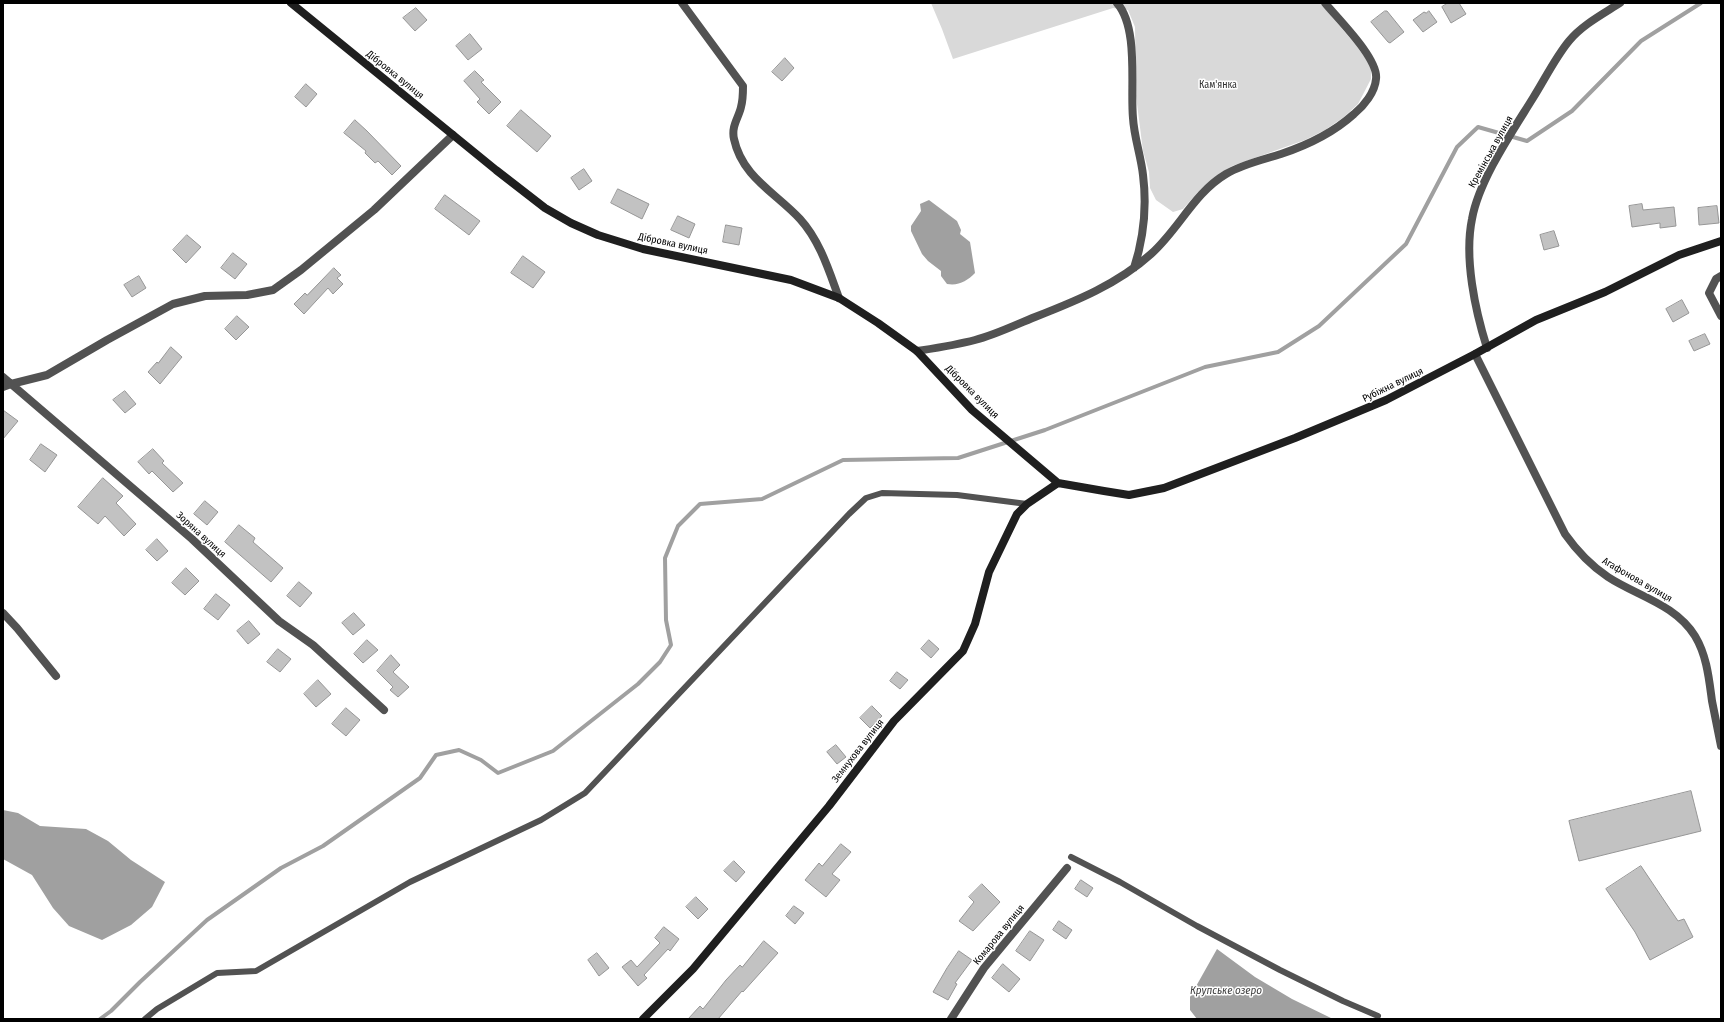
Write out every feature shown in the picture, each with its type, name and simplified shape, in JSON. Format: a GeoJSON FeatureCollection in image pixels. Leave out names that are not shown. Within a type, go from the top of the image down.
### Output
{"type":"FeatureCollection","features":[{"type":"Feature","properties":{"kind":"street","name":"Дібровка вулиця"},"geometry":{"type":"LineString","coordinates":[[291,3],[453,135],[546,208],[571,223],[598,235],[643,249],[791,280],[840,298],[917,351],[972,410],[1058,483]]}},
{"type":"Feature","properties":{"kind":"street"},"geometry":{"type":"LineString","coordinates":[[682,3],[743,86],[741,109],[736,119],[733,137],[737,152],[756,181],[800,220],[814,239],[825,260],[840,298]]}},
{"type":"Feature","properties":{"kind":"street"},"geometry":{"type":"LineString","coordinates":[[1117,3],[1121,7],[1127,23],[1131,42],[1133,118],[1144,175],[1144,226],[1141,246],[1134,268]]}},
{"type":"Feature","properties":{"kind":"street"},"geometry":{"type":"LineString","coordinates":[[917,351],[975,340],[1088,295],[1134,268],[1151,254],[1169,236],[1199,198],[1222,176],[1233,170],[1302,146],[1333,131],[1361,109],[1367,100],[1376,79],[1376,70],[1366,52],[1325,3]]}},
{"type":"Feature","properties":{"kind":"street","name":"Кремінська вулиця"},"geometry":{"type":"LineString","coordinates":[[1487,348],[1478,320],[1474,296],[1470,248],[1471,221],[1476,200],[1505,144],[1570,40],[1620,3]]}},
{"type":"Feature","properties":{"kind":"street"},"geometry":{"type":"LineString","coordinates":[[7,386],[48,376],[107,340],[173,304],[205,296],[247,295],[273,290],[301,270],[374,210],[453,135]]}},
{"type":"Feature","properties":{"kind":"street","name":"Рубіжна вулиця"},"geometry":{"type":"LineString","coordinates":[[1058,483],[1129,495],[1164,488],[1295,438],[1386,400],[1476,354],[1536,320],[1605,292],[1679,255],[1721,240]]}},
{"type":"Feature","properties":{"kind":"street"},"geometry":{"type":"LineString","coordinates":[[1721,276],[1716,279],[1709,293],[1721,316]]}},
{"type":"Feature","properties":{"kind":"street","name":"Агафонова вулиця"},"geometry":{"type":"LineString","coordinates":[[1476,354],[1565,534],[1578,551],[1592,565],[1609,578],[1661,604],[1682,621],[1695,637],[1707,666],[1721,746]]}},
{"type":"Feature","properties":{"kind":"street","name":"Зоряна вулиця"},"geometry":{"type":"LineString","coordinates":[[3,377],[7,386],[192,539],[279,621],[313,645],[384,710]]}},
{"type":"Feature","properties":{"kind":"street","name":"Земнухова вулиця"},"geometry":{"type":"LineString","coordinates":[[643,1019],[693,970],[829,806],[894,721],[963,651],[975,624],[989,572],[1017,514],[1027,504],[1058,483]]}},
{"type":"Feature","properties":{"kind":"street"},"geometry":{"type":"LineString","coordinates":[[3,614],[17,628],[56,676]]}},
{"type":"Feature","properties":{"kind":"street","name":"Комарова вулиця"},"geometry":{"type":"LineString","coordinates":[[951,1019],[984,968],[1067,868]]}},
{"type":"Feature","properties":{"kind":"lane"},"geometry":{"type":"LineString","coordinates":[[145,1019],[157,1009],[217,973],[256,971],[410,882],[541,820],[584,793],[849,514],[866,498],[882,493],[957,495],[1027,504]]}},
{"type":"Feature","properties":{"kind":"lane"},"geometry":{"type":"LineString","coordinates":[[1067,868],[1073,855],[1198,926],[1280,970],[1343,1001],[1378,1016]]}},
{"type":"Feature","properties":{"kind":"green space","name":"Кам'янка"},"geometry":{"type":"Polygon","coordinates":[[[931,3],[1320,3],[1355,44],[1371,66],[1371,79],[1358,104],[1344,117],[1325,130],[1305,140],[1232,166],[1217,175],[1198,192],[1183,209],[1173,212],[1156,200],[1150,188],[1149,172],[1143,151],[1136,96],[1135,27],[1128,10],[1113,8],[953,59],[931,3]]]}},
{"type":"Feature","properties":{"kind":"water"},"geometry":{"type":"Polygon","coordinates":[[[929,200],[957,221],[961,230],[960,234],[970,242],[975,273],[962,282],[947,284],[941,276],[941,271],[928,261],[922,254],[911,231],[911,226],[921,211],[920,204],[929,200]]]}},
{"type":"Feature","properties":{"kind":"water"},"geometry":{"type":"Polygon","coordinates":[[[3,810],[18,813],[40,826],[86,829],[108,841],[131,860],[165,882],[152,907],[131,925],[102,940],[69,926],[53,908],[32,875],[3,859],[3,810]]]}},
{"type":"Feature","properties":{"kind":"water","name":"Крупське озеро"},"geometry":{"type":"Polygon","coordinates":[[[1217,949],[1255,977],[1292,999],[1333,1019],[1197,1019],[1190,1010],[1190,997],[1217,949]]]}},
{"type":"Feature","properties":{"kind":"building"},"geometry":{"type":"Polygon","coordinates":[[[1448,3],[1459,3],[1466,14],[1451,23],[1442,7],[1448,3]]]}},
{"type":"Feature","properties":{"kind":"building"},"geometry":{"type":"Polygon","coordinates":[[[416,8],[427,20],[415,31],[403,18],[416,8]]]}},
{"type":"Feature","properties":{"kind":"building"},"geometry":{"type":"Polygon","coordinates":[[[1387,11],[1404,32],[1390,43],[1371,22],[1387,11]]]}},
{"type":"Feature","properties":{"kind":"building"},"geometry":{"type":"Polygon","coordinates":[[[1429,11],[1437,22],[1423,32],[1413,20],[1424,12],[1426,13],[1429,11]]]}},
{"type":"Feature","properties":{"kind":"building"},"geometry":{"type":"Polygon","coordinates":[[[470,34],[482,49],[468,60],[456,46],[470,34]]]}},
{"type":"Feature","properties":{"kind":"building"},"geometry":{"type":"Polygon","coordinates":[[[785,58],[794,68],[782,81],[772,72],[785,58]]]}},
{"type":"Feature","properties":{"kind":"building"},"geometry":{"type":"Polygon","coordinates":[[[475,71],[484,80],[481,82],[501,102],[489,114],[477,102],[480,99],[464,81],[475,71]]]}},
{"type":"Feature","properties":{"kind":"building"},"geometry":{"type":"Polygon","coordinates":[[[306,84],[317,94],[306,107],[295,97],[306,84]]]}},
{"type":"Feature","properties":{"kind":"building"},"geometry":{"type":"Polygon","coordinates":[[[521,110],[551,136],[537,152],[507,126],[521,110]]]}},
{"type":"Feature","properties":{"kind":"building"},"geometry":{"type":"Polygon","coordinates":[[[355,120],[401,166],[392,175],[378,161],[375,163],[365,153],[366,151],[344,133],[355,120]]]}},
{"type":"Feature","properties":{"kind":"building"},"geometry":{"type":"Polygon","coordinates":[[[584,169],[592,181],[579,190],[571,178],[584,169]]]}},
{"type":"Feature","properties":{"kind":"building"},"geometry":{"type":"Polygon","coordinates":[[[618,189],[649,204],[642,219],[611,203],[618,189]]]}},
{"type":"Feature","properties":{"kind":"building"},"geometry":{"type":"Polygon","coordinates":[[[445,195],[480,221],[469,235],[435,209],[445,195]]]}},
{"type":"Feature","properties":{"kind":"building"},"geometry":{"type":"Polygon","coordinates":[[[1642,204],[1643,210],[1674,207],[1676,226],[1660,228],[1660,223],[1632,227],[1629,206],[1642,204]]]}},
{"type":"Feature","properties":{"kind":"building"},"geometry":{"type":"Polygon","coordinates":[[[1717,206],[1719,223],[1699,225],[1698,208],[1717,206]]]}},
{"type":"Feature","properties":{"kind":"building"},"geometry":{"type":"Polygon","coordinates":[[[678,216],[695,224],[689,238],[671,230],[678,216]]]}},
{"type":"Feature","properties":{"kind":"building"},"geometry":{"type":"Polygon","coordinates":[[[726,225],[742,228],[739,245],[723,242],[726,225]]]}},
{"type":"Feature","properties":{"kind":"building"},"geometry":{"type":"Polygon","coordinates":[[[1554,231],[1559,246],[1544,250],[1540,235],[1554,231]]]}},
{"type":"Feature","properties":{"kind":"building"},"geometry":{"type":"Polygon","coordinates":[[[187,235],[201,247],[186,263],[173,250],[187,235]]]}},
{"type":"Feature","properties":{"kind":"building"},"geometry":{"type":"Polygon","coordinates":[[[233,253],[247,264],[235,279],[221,268],[233,253]]]}},
{"type":"Feature","properties":{"kind":"building"},"geometry":{"type":"Polygon","coordinates":[[[523,256],[545,272],[533,288],[511,273],[523,256]]]}},
{"type":"Feature","properties":{"kind":"building"},"geometry":{"type":"Polygon","coordinates":[[[334,268],[341,275],[337,278],[343,284],[333,294],[328,288],[304,314],[294,304],[305,293],[307,295],[334,268]]]}},
{"type":"Feature","properties":{"kind":"building"},"geometry":{"type":"Polygon","coordinates":[[[139,276],[146,288],[132,297],[124,285],[139,276]]]}},
{"type":"Feature","properties":{"kind":"building"},"geometry":{"type":"Polygon","coordinates":[[[1682,300],[1689,313],[1673,322],[1666,309],[1682,300]]]}},
{"type":"Feature","properties":{"kind":"building"},"geometry":{"type":"Polygon","coordinates":[[[237,316],[249,327],[236,340],[225,329],[237,316]]]}},
{"type":"Feature","properties":{"kind":"building"},"geometry":{"type":"Polygon","coordinates":[[[1705,334],[1710,344],[1694,351],[1689,341],[1705,334]]]}},
{"type":"Feature","properties":{"kind":"building"},"geometry":{"type":"Polygon","coordinates":[[[171,347],[182,357],[160,384],[148,372],[157,362],[158,363],[171,347]]]}},
{"type":"Feature","properties":{"kind":"building"},"geometry":{"type":"Polygon","coordinates":[[[125,391],[136,404],[125,413],[113,400],[125,391]]]}},
{"type":"Feature","properties":{"kind":"building"},"geometry":{"type":"Polygon","coordinates":[[[3,410],[18,421],[3,439],[3,410]]]}},
{"type":"Feature","properties":{"kind":"building"},"geometry":{"type":"Polygon","coordinates":[[[41,444],[57,455],[45,472],[30,460],[41,444]]]}},
{"type":"Feature","properties":{"kind":"building"},"geometry":{"type":"Polygon","coordinates":[[[153,449],[164,461],[162,463],[183,483],[173,492],[152,471],[149,474],[138,462],[153,449]]]}},
{"type":"Feature","properties":{"kind":"building"},"geometry":{"type":"Polygon","coordinates":[[[103,478],[123,496],[116,503],[136,524],[124,536],[105,516],[98,524],[78,507],[103,478]]]}},
{"type":"Feature","properties":{"kind":"building"},"geometry":{"type":"Polygon","coordinates":[[[205,501],[218,512],[207,525],[194,514],[205,501]]]}},
{"type":"Feature","properties":{"kind":"building"},"geometry":{"type":"Polygon","coordinates":[[[239,525],[255,538],[253,542],[283,568],[271,582],[225,542],[239,525]]]}},
{"type":"Feature","properties":{"kind":"building"},"geometry":{"type":"Polygon","coordinates":[[[157,539],[168,551],[157,561],[146,550],[157,539]]]}},
{"type":"Feature","properties":{"kind":"building"},"geometry":{"type":"Polygon","coordinates":[[[186,568],[199,581],[185,595],[172,583],[186,568]]]}},
{"type":"Feature","properties":{"kind":"building"},"geometry":{"type":"Polygon","coordinates":[[[299,582],[312,593],[300,607],[287,596],[299,582]]]}},
{"type":"Feature","properties":{"kind":"building"},"geometry":{"type":"Polygon","coordinates":[[[216,594],[230,605],[218,620],[204,609],[216,594]]]}},
{"type":"Feature","properties":{"kind":"building"},"geometry":{"type":"Polygon","coordinates":[[[354,613],[365,625],[353,635],[342,623],[354,613]]]}},
{"type":"Feature","properties":{"kind":"building"},"geometry":{"type":"Polygon","coordinates":[[[249,621],[260,634],[248,644],[237,631],[249,621]]]}},
{"type":"Feature","properties":{"kind":"building"},"geometry":{"type":"Polygon","coordinates":[[[367,640],[378,650],[363,663],[354,654],[367,640]]]}},
{"type":"Feature","properties":{"kind":"building"},"geometry":{"type":"Polygon","coordinates":[[[929,640],[939,649],[931,658],[921,649],[929,640]]]}},
{"type":"Feature","properties":{"kind":"building"},"geometry":{"type":"Polygon","coordinates":[[[278,649],[291,659],[280,672],[267,662],[278,649]]]}},
{"type":"Feature","properties":{"kind":"building"},"geometry":{"type":"Polygon","coordinates":[[[391,655],[400,665],[393,672],[409,687],[398,697],[390,690],[393,687],[377,671],[391,655]]]}},
{"type":"Feature","properties":{"kind":"building"},"geometry":{"type":"Polygon","coordinates":[[[897,672],[908,680],[900,689],[890,681],[897,672]]]}},
{"type":"Feature","properties":{"kind":"building"},"geometry":{"type":"Polygon","coordinates":[[[318,680],[331,694],[316,707],[304,694],[318,680]]]}},
{"type":"Feature","properties":{"kind":"building"},"geometry":{"type":"Polygon","coordinates":[[[872,706],[882,716],[870,728],[860,718],[872,706]]]}},
{"type":"Feature","properties":{"kind":"building"},"geometry":{"type":"Polygon","coordinates":[[[346,708],[360,720],[346,736],[332,724],[346,708]]]}},
{"type":"Feature","properties":{"kind":"building"},"geometry":{"type":"Polygon","coordinates":[[[836,745],[846,757],[837,764],[827,752],[836,745]]]}},
{"type":"Feature","properties":{"kind":"building"},"geometry":{"type":"Polygon","coordinates":[[[1691,791],[1701,831],[1579,861],[1569,821],[1691,791]]]}},
{"type":"Feature","properties":{"kind":"building"},"geometry":{"type":"Polygon","coordinates":[[[841,844],[851,852],[832,874],[840,880],[826,897],[805,880],[819,863],[822,866],[841,844]]]}},
{"type":"Feature","properties":{"kind":"building"},"geometry":{"type":"Polygon","coordinates":[[[734,861],[745,872],[736,882],[724,871],[734,861]]]}},
{"type":"Feature","properties":{"kind":"building"},"geometry":{"type":"Polygon","coordinates":[[[1641,866],[1678,921],[1684,919],[1693,937],[1650,960],[1635,932],[1606,889],[1641,866]]]}},
{"type":"Feature","properties":{"kind":"building"},"geometry":{"type":"Polygon","coordinates":[[[1081,880],[1093,888],[1087,897],[1075,889],[1081,880]]]}},
{"type":"Feature","properties":{"kind":"building"},"geometry":{"type":"Polygon","coordinates":[[[982,884],[1000,902],[973,931],[959,921],[974,902],[969,897],[982,884]]]}},
{"type":"Feature","properties":{"kind":"building"},"geometry":{"type":"Polygon","coordinates":[[[696,897],[708,909],[698,919],[686,907],[696,897]]]}},
{"type":"Feature","properties":{"kind":"building"},"geometry":{"type":"Polygon","coordinates":[[[794,906],[804,913],[795,924],[786,916],[794,906]]]}},
{"type":"Feature","properties":{"kind":"building"},"geometry":{"type":"Polygon","coordinates":[[[1059,921],[1072,930],[1066,939],[1053,930],[1059,921]]]}},
{"type":"Feature","properties":{"kind":"building"},"geometry":{"type":"Polygon","coordinates":[[[664,927],[679,939],[670,951],[668,949],[644,975],[647,978],[638,986],[622,967],[631,960],[637,967],[660,943],[655,938],[664,927]]]}},
{"type":"Feature","properties":{"kind":"building"},"geometry":{"type":"Polygon","coordinates":[[[1030,931],[1044,940],[1030,961],[1016,951],[1030,931]]]}},
{"type":"Feature","properties":{"kind":"building"},"geometry":{"type":"Polygon","coordinates":[[[764,941],[778,953],[718,1019],[688,1019],[700,1006],[703,1009],[726,980],[740,965],[742,967],[764,941]]]}},
{"type":"Feature","properties":{"kind":"building"},"geometry":{"type":"Polygon","coordinates":[[[959,951],[972,960],[955,983],[957,984],[948,1000],[933,992],[959,951]]]}},
{"type":"Feature","properties":{"kind":"building"},"geometry":{"type":"Polygon","coordinates":[[[597,953],[609,968],[599,976],[588,960],[597,953]]]}},
{"type":"Feature","properties":{"kind":"building"},"geometry":{"type":"Polygon","coordinates":[[[1003,964],[1020,979],[1009,992],[992,978],[1003,964]]]}},
{"type":"Feature","properties":{"kind":"waterway"},"geometry":{"type":"LineString","coordinates":[[100,1019],[111,1011],[207,920],[281,868],[323,846],[420,778],[436,755],[459,750],[481,760],[498,773],[553,751],[638,684],[660,662],[671,645],[666,620],[665,558],[678,526],[700,504],[762,499],[843,460],[958,458],[1045,430],[1205,367],[1278,352],[1319,326],[1406,244],[1457,147],[1478,127],[1527,141],[1572,111],[1641,41],[1701,3]]}}]}
